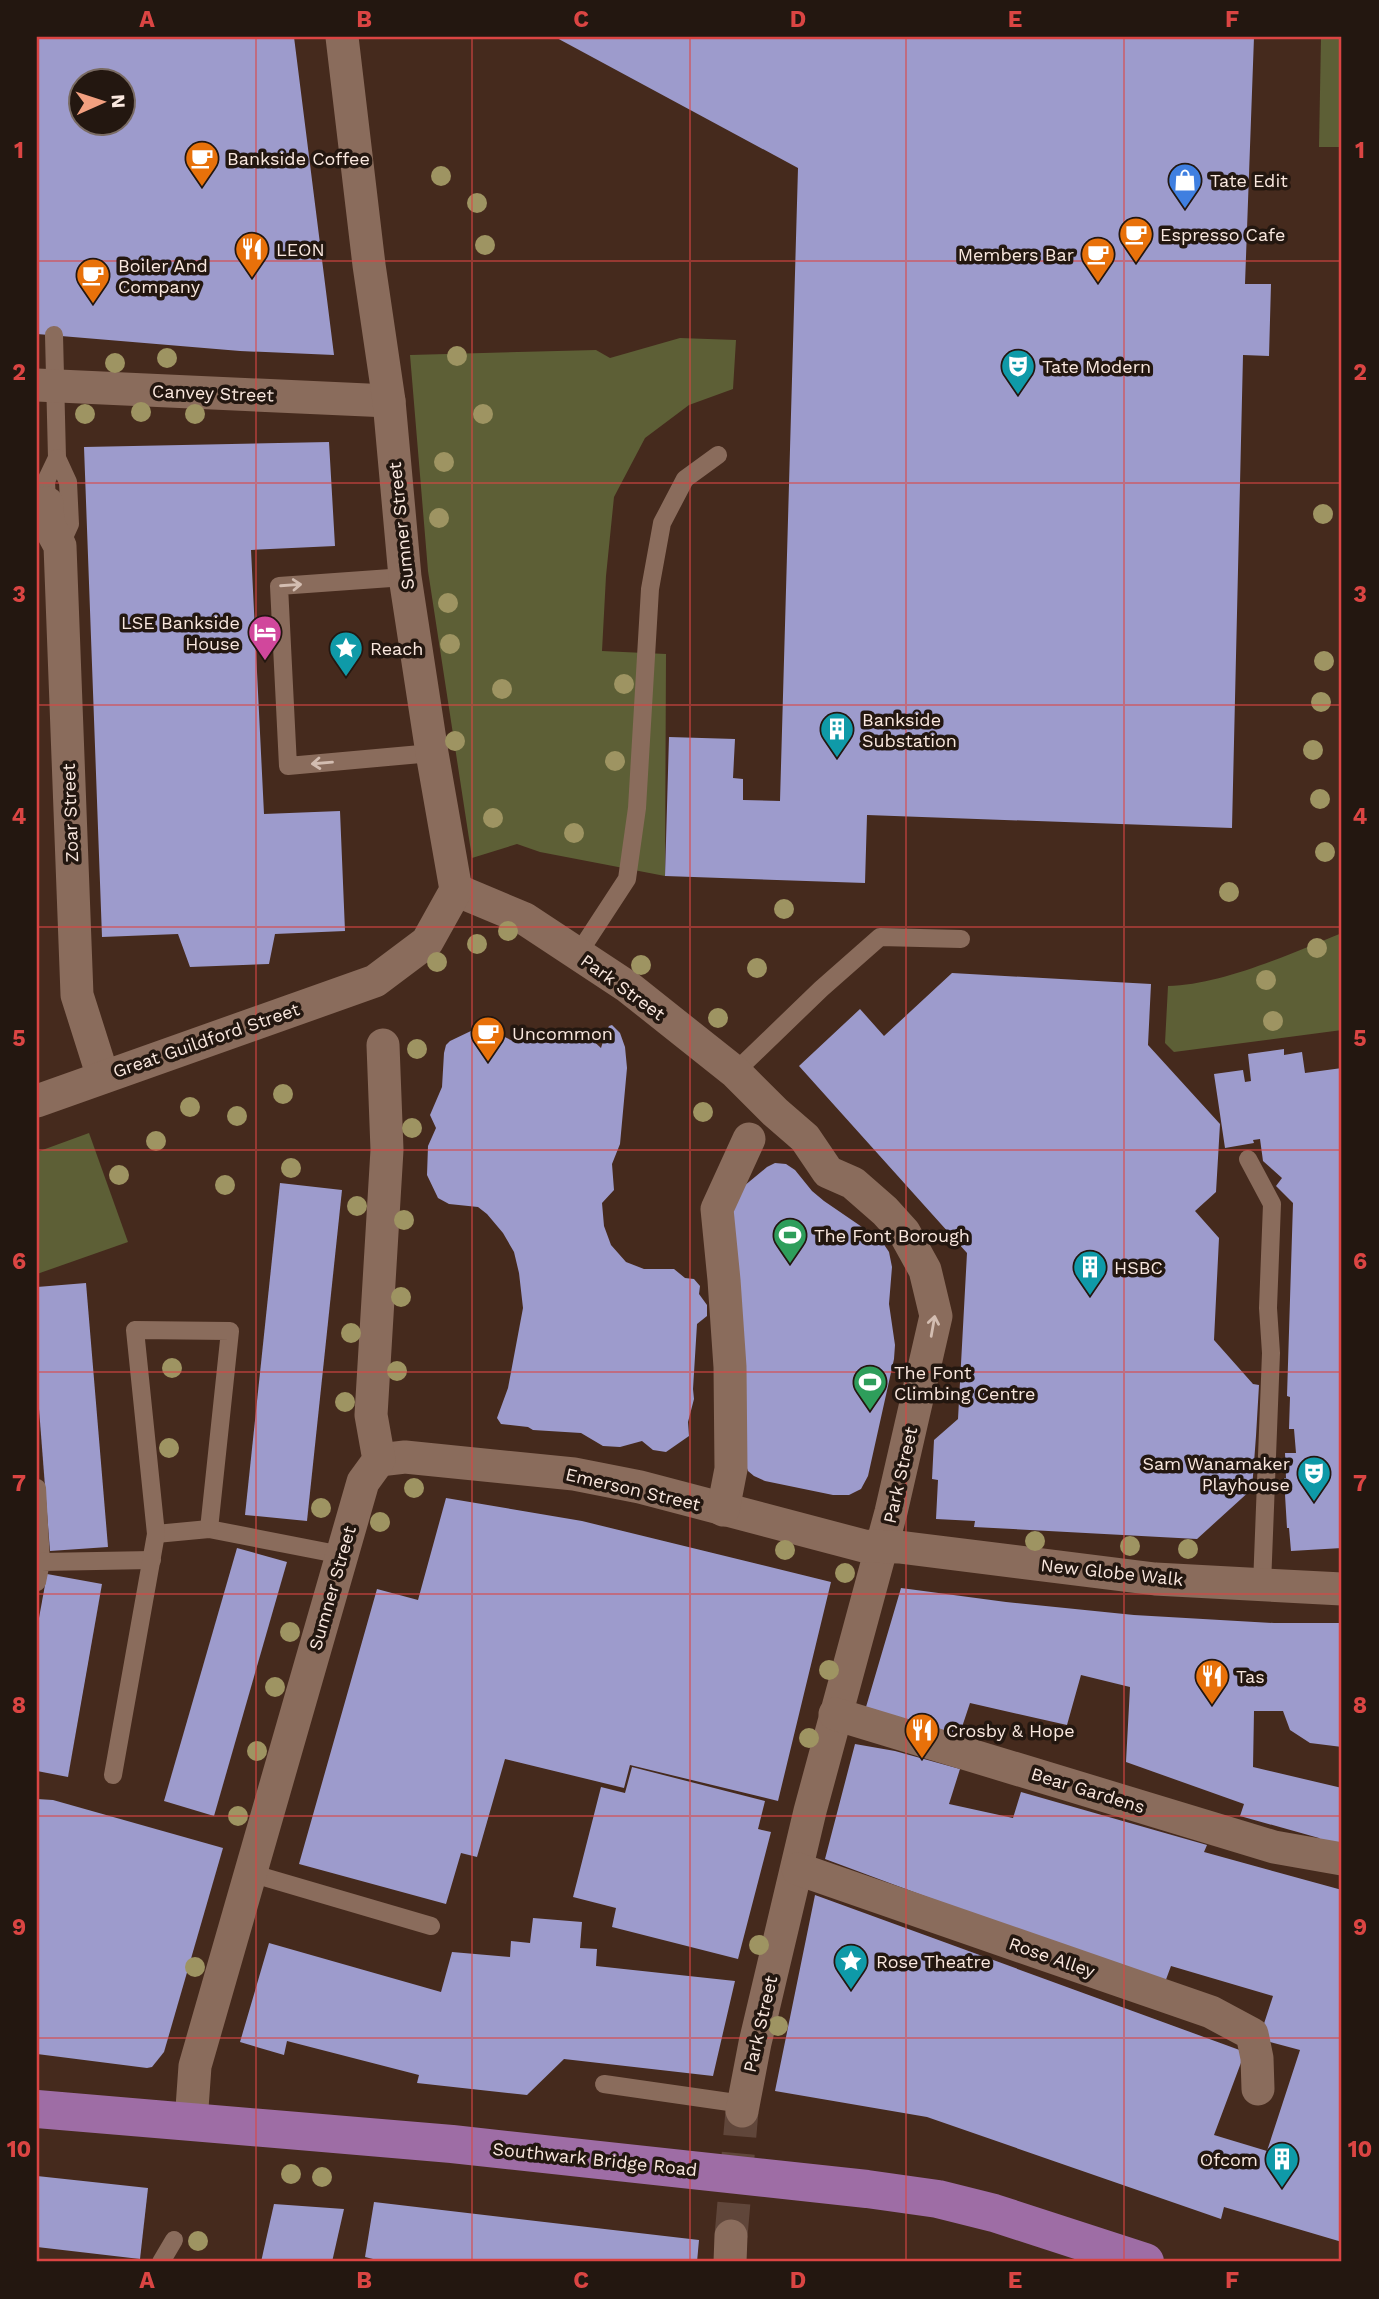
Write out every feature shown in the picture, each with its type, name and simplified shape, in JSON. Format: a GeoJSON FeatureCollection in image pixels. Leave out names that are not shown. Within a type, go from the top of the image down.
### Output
{"type":"FeatureCollection","features":[{"type":"Feature","properties":{"kind":"main road","name":"Southwark Bridge Road"},"geometry":{"type":"LineString","coordinates":[[37,2109],[452,2144],[829,2184],[938,2199],[994,2213],[1144,2262]]}},
{"type":"Feature","properties":{"kind":"street","name":"Sumner Street"},"geometry":{"type":"LineString","coordinates":[[342,37],[369,265],[389,401],[405,577],[456,890]]}},
{"type":"Feature","properties":{"kind":"street","name":"Canvey Street"},"geometry":{"type":"LineString","coordinates":[[46,386],[389,401]]}},
{"type":"Feature","properties":{"kind":"street","name":"Zoar Street"},"geometry":{"type":"LineString","coordinates":[[47,503],[48,524],[60,546],[77,995],[103,1077]]}},
{"type":"Feature","properties":{"kind":"street","name":"Park Street"},"geometry":{"type":"LineString","coordinates":[[456,890],[525,919],[628,987],[735,1072],[805,1138],[828,1172],[853,1183],[885,1210],[904,1232],[925,1270],[936,1316],[882,1547],[835,1714],[802,1809],[798,1869],[755,2043],[743,2107]]}},
{"type":"Feature","properties":{"kind":"street","name":"Great Guildford Street"},"geometry":{"type":"LineString","coordinates":[[37,1101],[375,981],[427,942],[456,890]]}},
{"type":"Feature","properties":{"kind":"street"},"geometry":{"type":"LineString","coordinates":[[379,1460],[371,1415],[387,1150],[383,1045]]}},
{"type":"Feature","properties":{"kind":"street"},"geometry":{"type":"LineString","coordinates":[[723,1510],[731,1469],[730,1367],[717,1209],[749,1139]]}},
{"type":"Feature","properties":{"kind":"street","name":"Emerson Street"},"geometry":{"type":"LineString","coordinates":[[379,1460],[405,1457],[574,1474],[640,1487],[860,1546],[882,1547]]}},
{"type":"Feature","properties":{"kind":"street","name":"Sumner Street"},"geometry":{"type":"LineString","coordinates":[[191,2122],[195,2066],[363,1482],[379,1460]]}},
{"type":"Feature","properties":{"kind":"street","name":"New Globe Walk"},"geometry":{"type":"LineString","coordinates":[[882,1547],[900,1546],[1155,1579],[1329,1588]]}},
{"type":"Feature","properties":{"kind":"street","name":"Bear Gardens"},"geometry":{"type":"LineString","coordinates":[[835,1714],[1274,1847],[1342,1859]]}},
{"type":"Feature","properties":{"kind":"street","name":"Rose Alley"},"geometry":{"type":"LineString","coordinates":[[798,1869],[1212,2012],[1252,2034],[1257,2058],[1258,2089]]}},
{"type":"Feature","properties":{"kind":"lane","name":"Zoar Street"},"geometry":{"type":"LineString","coordinates":[[54,335],[46,386],[58,458],[68,482],[70,524],[60,546]]}},
{"type":"Feature","properties":{"kind":"lane"},"geometry":{"type":"LineString","coordinates":[[578,954],[627,879],[638,808],[650,589],[662,523],[685,480],[718,455]]}},
{"type":"Feature","properties":{"kind":"lane","name":"Zoar Street"},"geometry":{"type":"LineString","coordinates":[[47,503],[46,481],[58,458]]}},
{"type":"Feature","properties":{"kind":"lane"},"geometry":{"type":"LineString","coordinates":[[405,577],[279,586],[288,766],[432,753]]}},
{"type":"Feature","properties":{"kind":"lane"},"geometry":{"type":"LineString","coordinates":[[735,1072],[821,989],[880,937],[961,939]]}},
{"type":"Feature","properties":{"kind":"lane"},"geometry":{"type":"LineString","coordinates":[[749,1139],[775,1112]]}},
{"type":"Feature","properties":{"kind":"lane"},"geometry":{"type":"LineString","coordinates":[[1248,1159],[1272,1204],[1268,1308],[1271,1353],[1262,1585]]}},
{"type":"Feature","properties":{"kind":"lane"},"geometry":{"type":"LineString","coordinates":[[113,1775],[156,1534],[135,1330],[230,1331],[209,1529]]}},
{"type":"Feature","properties":{"kind":"lane"},"geometry":{"type":"LineString","coordinates":[[37,1488],[41,1562],[37,1582]]}},
{"type":"Feature","properties":{"kind":"lane"},"geometry":{"type":"LineString","coordinates":[[156,1534],[209,1529],[342,1555]]}},
{"type":"Feature","properties":{"kind":"lane"},"geometry":{"type":"LineString","coordinates":[[41,1562],[152,1560]]}},
{"type":"Feature","properties":{"kind":"lane"},"geometry":{"type":"LineString","coordinates":[[250,1873],[431,1926]]}},
{"type":"Feature","properties":{"kind":"lane"},"geometry":{"type":"LineString","coordinates":[[604,2084],[743,2107]]}},
{"type":"Feature","properties":{"kind":"lane"},"geometry":{"type":"LineString","coordinates":[[161,2262],[174,2240]]}},
{"type":"Feature","properties":{"kind":"green space"},"geometry":{"type":"Polygon","coordinates":[[[1321,37],[1342,37],[1342,147],[1319,147],[1321,37]]]}},
{"type":"Feature","properties":{"kind":"green space"},"geometry":{"type":"Polygon","coordinates":[[[680,338],[736,340],[733,389],[689,405],[645,438],[614,497],[602,651],[666,654],[665,876],[540,852],[517,844],[472,858],[428,571],[410,355],[596,350],[610,358],[680,338]]]}},
{"type":"Feature","properties":{"kind":"green space"},"geometry":{"type":"Polygon","coordinates":[[[1342,933],[1342,1030],[1174,1052],[1165,1043],[1168,986],[1234,974],[1342,933]]]}},
{"type":"Feature","properties":{"kind":"green space"},"geometry":{"type":"Polygon","coordinates":[[[89,1133],[128,1242],[37,1274],[37,1152],[89,1133]]]}},
{"type":"Feature","properties":{"kind":"building"},"geometry":{"type":"Polygon","coordinates":[[[37,37],[294,37],[334,355],[240,351],[37,334],[37,37]]]}},
{"type":"Feature","properties":{"kind":"building","name":"Tate Modern"},"geometry":{"type":"Polygon","coordinates":[[[555,37],[1254,37],[1245,284],[1271,284],[1269,356],[1243,355],[1232,828],[867,815],[865,883],[665,876],[669,737],[735,739],[733,778],[743,779],[743,800],[780,801],[798,168],[555,37]]]}},
{"type":"Feature","properties":{"kind":"building"},"geometry":{"type":"Polygon","coordinates":[[[329,442],[335,546],[251,550],[264,814],[340,811],[345,931],[275,934],[269,964],[190,967],[178,934],[102,937],[84,447],[329,442]]]}},
{"type":"Feature","properties":{"kind":"building","name":"HSBC"},"geometry":{"type":"Polygon","coordinates":[[[952,973],[1151,984],[1148,1045],[1220,1124],[1216,1192],[1195,1211],[1219,1238],[1214,1340],[1253,1384],[1259,1385],[1252,1489],[1197,1539],[974,1527],[975,1521],[936,1519],[938,1480],[932,1479],[934,1440],[958,1419],[967,1253],[799,1066],[860,1009],[884,1036],[952,973]]]}},
{"type":"Feature","properties":{"kind":"building"},"geometry":{"type":"Polygon","coordinates":[[[612,1025],[620,1033],[625,1047],[627,1068],[620,1144],[612,1164],[614,1190],[602,1203],[604,1226],[611,1245],[626,1262],[644,1269],[674,1269],[685,1278],[694,1279],[700,1286],[699,1294],[707,1305],[707,1316],[697,1324],[694,1399],[688,1422],[689,1436],[666,1452],[653,1450],[642,1441],[620,1447],[603,1446],[581,1433],[533,1430],[501,1424],[497,1418],[508,1388],[523,1308],[514,1252],[487,1214],[478,1207],[449,1204],[438,1198],[427,1175],[428,1146],[436,1128],[430,1115],[442,1087],[444,1053],[450,1041],[473,1030],[488,1029],[515,1042],[526,1040],[548,1043],[562,1037],[588,1036],[601,1048],[606,1032],[612,1025]]]}},
{"type":"Feature","properties":{"kind":"building"},"geometry":{"type":"Polygon","coordinates":[[[1284,1049],[1284,1055],[1302,1052],[1305,1073],[1342,1068],[1342,1548],[1291,1551],[1284,1478],[1285,1453],[1296,1453],[1294,1429],[1289,1429],[1290,1397],[1287,1396],[1293,1203],[1276,1186],[1282,1178],[1263,1161],[1260,1139],[1253,1140],[1254,1143],[1225,1148],[1214,1074],[1243,1070],[1245,1082],[1251,1081],[1248,1054],[1284,1049]]]}},
{"type":"Feature","properties":{"kind":"building"},"geometry":{"type":"Polygon","coordinates":[[[775,1163],[786,1164],[795,1170],[812,1191],[881,1240],[889,1252],[892,1267],[889,1304],[895,1345],[894,1359],[868,1476],[861,1489],[849,1495],[833,1495],[765,1481],[748,1471],[745,1463],[729,1217],[738,1191],[775,1163]]]}},
{"type":"Feature","properties":{"kind":"building"},"geometry":{"type":"Polygon","coordinates":[[[280,1183],[342,1190],[307,1521],[245,1515],[280,1183]]]}},
{"type":"Feature","properties":{"kind":"building"},"geometry":{"type":"Polygon","coordinates":[[[86,1283],[108,1547],[50,1551],[37,1383],[37,1287],[86,1283]]]}},
{"type":"Feature","properties":{"kind":"building"},"geometry":{"type":"Polygon","coordinates":[[[446,1498],[582,1521],[831,1582],[778,1801],[630,1765],[624,1788],[505,1759],[477,1857],[461,1853],[446,1904],[299,1864],[377,1589],[418,1600],[446,1498]]]}},
{"type":"Feature","properties":{"kind":"building"},"geometry":{"type":"Polygon","coordinates":[[[237,1548],[287,1562],[214,1816],[164,1801],[237,1548]]]}},
{"type":"Feature","properties":{"kind":"building"},"geometry":{"type":"Polygon","coordinates":[[[47,1574],[102,1584],[68,1777],[37,1771],[37,1629],[47,1574]]]}},
{"type":"Feature","properties":{"kind":"building"},"geometry":{"type":"Polygon","coordinates":[[[901,1588],[1134,1615],[1274,1623],[1342,1623],[1342,1747],[1310,1743],[1290,1730],[1283,1711],[1254,1711],[1253,1767],[1342,1788],[1342,1852],[1327,1849],[1319,1838],[1240,1816],[1244,1804],[1126,1762],[1130,1687],[1081,1675],[1067,1725],[970,1703],[959,1736],[866,1707],[901,1588]]]}},
{"type":"Feature","properties":{"kind":"building"},"geometry":{"type":"Polygon","coordinates":[[[855,1744],[895,1751],[960,1769],[949,1804],[1013,1818],[1021,1792],[1207,1845],[1204,1852],[1342,1890],[1342,2242],[1224,2207],[1221,2219],[927,2117],[775,2091],[815,1895],[1245,2052],[1214,2135],[1267,2151],[1300,2050],[1259,2039],[1273,1996],[1171,1966],[1164,1985],[825,1859],[855,1744]]]}},
{"type":"Feature","properties":{"kind":"building"},"geometry":{"type":"Polygon","coordinates":[[[632,1767],[765,1801],[758,1829],[771,1832],[738,1959],[612,1927],[616,1908],[573,1897],[601,1787],[625,1793],[632,1767]]]}},
{"type":"Feature","properties":{"kind":"building"},"geometry":{"type":"Polygon","coordinates":[[[37,1799],[53,1800],[223,1848],[164,2052],[152,2067],[37,2054],[37,1799]]]}},
{"type":"Feature","properties":{"kind":"building"},"geometry":{"type":"Polygon","coordinates":[[[533,1918],[582,1922],[580,1948],[597,1949],[596,1966],[735,1981],[713,2076],[564,2059],[527,2095],[417,2083],[419,2075],[287,2041],[284,2055],[240,2042],[269,1943],[441,1992],[452,1952],[510,1957],[511,1941],[530,1943],[533,1918]]]}},
{"type":"Feature","properties":{"kind":"building"},"geometry":{"type":"Polygon","coordinates":[[[37,2176],[148,2188],[140,2259],[37,2247],[37,2176]]]}},
{"type":"Feature","properties":{"kind":"building"},"geometry":{"type":"Polygon","coordinates":[[[374,2202],[699,2240],[697,2262],[385,2262],[365,2257],[374,2202]]]}},
{"type":"Feature","properties":{"kind":"building"},"geometry":{"type":"Polygon","coordinates":[[[274,2204],[344,2209],[332,2262],[261,2262],[274,2204]]]}},
{"type":"Feature","properties":{"kind":"tunnel"},"geometry":{"type":"LineString","coordinates":[[731,2236],[742,2111]]}},
{"type":"Feature","properties":{"kind":"place","name":"Bankside Coffee"},"geometry":{"type":"Point","coordinates":[202,188]}},
{"type":"Feature","properties":{"kind":"place","name":"Tate Edit"},"geometry":{"type":"Point","coordinates":[1185,210]}},
{"type":"Feature","properties":{"kind":"place","name":"Espresso Cafe"},"geometry":{"type":"Point","coordinates":[1136,264]}},
{"type":"Feature","properties":{"kind":"place","name":"LEON"},"geometry":{"type":"Point","coordinates":[252,279]}},
{"type":"Feature","properties":{"kind":"place","name":"Members Bar"},"geometry":{"type":"Point","coordinates":[1098,284]}},
{"type":"Feature","properties":{"kind":"place","name":"Boiler And Company"},"geometry":{"type":"Point","coordinates":[93,305]}},
{"type":"Feature","properties":{"kind":"place","name":"Tate Modern"},"geometry":{"type":"Point","coordinates":[1018,396]}},
{"type":"Feature","properties":{"kind":"place","name":"LSE Bankside House"},"geometry":{"type":"Point","coordinates":[265,662]}},
{"type":"Feature","properties":{"kind":"place","name":"Reach"},"geometry":{"type":"Point","coordinates":[346,678]}},
{"type":"Feature","properties":{"kind":"place","name":"Bankside Substation"},"geometry":{"type":"Point","coordinates":[837,759]}},
{"type":"Feature","properties":{"kind":"place","name":"Uncommon"},"geometry":{"type":"Point","coordinates":[488,1063]}},
{"type":"Feature","properties":{"kind":"place","name":"The Font Borough"},"geometry":{"type":"Point","coordinates":[790,1265]}},
{"type":"Feature","properties":{"kind":"place","name":"HSBC"},"geometry":{"type":"Point","coordinates":[1090,1297]}},
{"type":"Feature","properties":{"kind":"place","name":"The Font Climbing Centre"},"geometry":{"type":"Point","coordinates":[870,1412]}},
{"type":"Feature","properties":{"kind":"place","name":"Sam Wanamaker Playhouse"},"geometry":{"type":"Point","coordinates":[1314,1503]}},
{"type":"Feature","properties":{"kind":"place","name":"Tas"},"geometry":{"type":"Point","coordinates":[1212,1706]}},
{"type":"Feature","properties":{"kind":"place","name":"Crosby & Hope"},"geometry":{"type":"Point","coordinates":[922,1760]}},
{"type":"Feature","properties":{"kind":"place","name":"Rose Theatre"},"geometry":{"type":"Point","coordinates":[851,1991]}},
{"type":"Feature","properties":{"kind":"place","name":"Ofcom"},"geometry":{"type":"Point","coordinates":[1282,2189]}}]}
